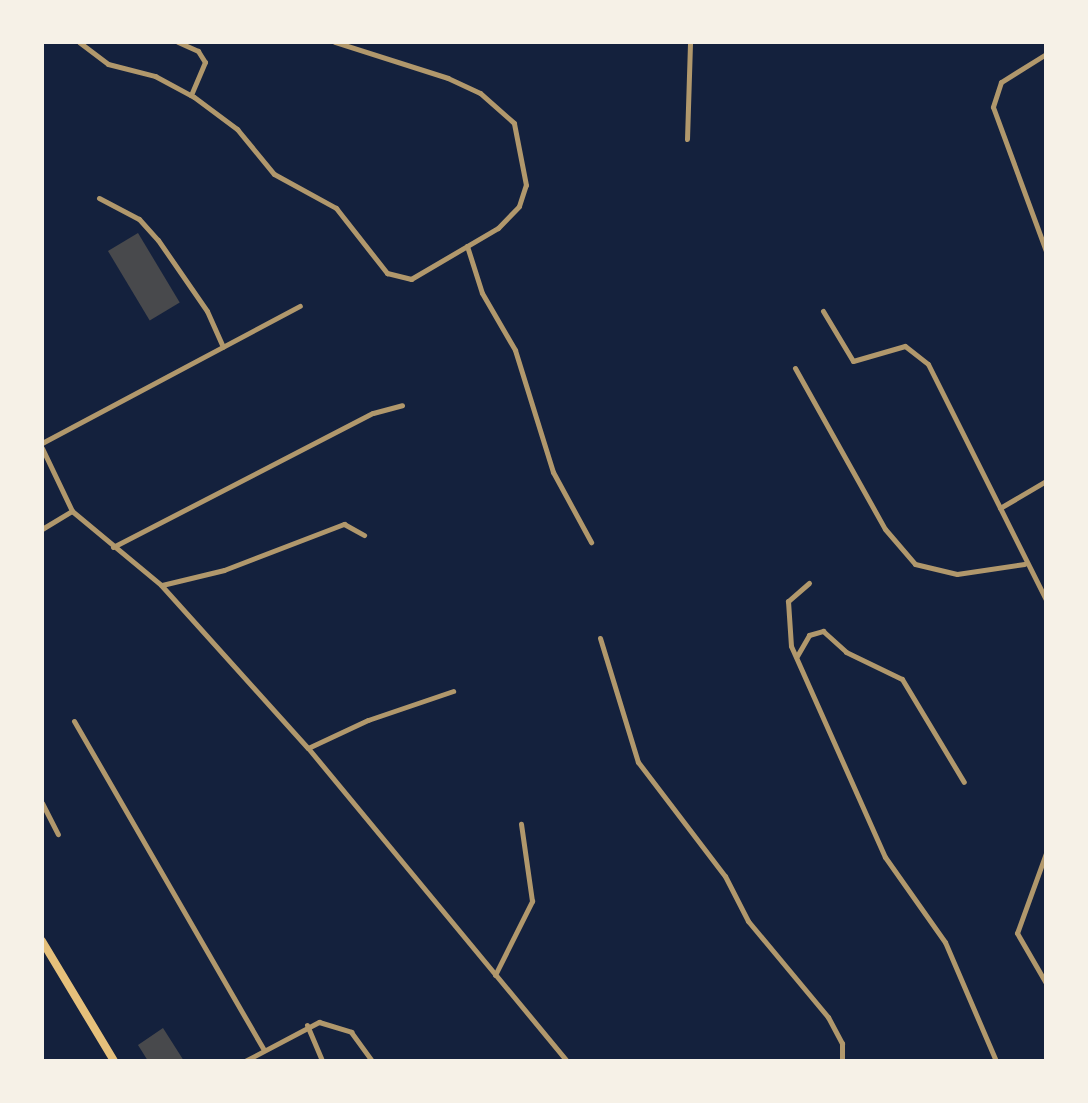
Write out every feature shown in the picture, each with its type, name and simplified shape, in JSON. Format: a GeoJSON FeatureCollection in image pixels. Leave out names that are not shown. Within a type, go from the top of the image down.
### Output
{"type":"FeatureCollection","features":[{"type":"Feature","properties":{"kind":"main road"},"geometry":{"type":"LineString","coordinates":[[42,941],[114,1061]]}},
{"type":"Feature","properties":{"kind":"street"},"geometry":{"type":"LineString","coordinates":[[79,42],[108,64],[155,76],[191,95],[237,129],[274,174],[336,208],[394,279],[411,279],[498,228],[524,196],[514,123],[480,93],[448,78],[335,42]]}},
{"type":"Feature","properties":{"kind":"street"},"geometry":{"type":"LineString","coordinates":[[178,42],[198,51],[205,62],[191,95]]}},
{"type":"Feature","properties":{"kind":"street"},"geometry":{"type":"LineString","coordinates":[[687,139],[690,42]]}},
{"type":"Feature","properties":{"kind":"street"},"geometry":{"type":"LineString","coordinates":[[1046,54],[1001,82],[993,107],[1046,251]]}},
{"type":"Feature","properties":{"kind":"street"},"geometry":{"type":"LineString","coordinates":[[99,198],[139,219],[158,240],[201,300],[223,347]]}},
{"type":"Feature","properties":{"kind":"street"},"geometry":{"type":"LineString","coordinates":[[467,246],[482,293],[515,350],[553,472],[591,542]]}},
{"type":"Feature","properties":{"kind":"street"},"geometry":{"type":"LineString","coordinates":[[300,306],[42,446],[72,511],[161,585],[308,748],[567,1061]]}},
{"type":"Feature","properties":{"kind":"street"},"geometry":{"type":"LineString","coordinates":[[823,311],[853,361],[905,346],[918,351],[1000,508],[1024,564],[1046,600]]}},
{"type":"Feature","properties":{"kind":"street"},"geometry":{"type":"LineString","coordinates":[[795,368],[885,529],[915,564],[957,574],[1024,564]]}},
{"type":"Feature","properties":{"kind":"street"},"geometry":{"type":"LineString","coordinates":[[113,547],[373,413],[402,405]]}},
{"type":"Feature","properties":{"kind":"street"},"geometry":{"type":"LineString","coordinates":[[1000,508],[1046,481]]}},
{"type":"Feature","properties":{"kind":"street"},"geometry":{"type":"LineString","coordinates":[[42,529],[72,511]]}},
{"type":"Feature","properties":{"kind":"street"},"geometry":{"type":"LineString","coordinates":[[161,585],[224,570],[344,524],[364,535]]}},
{"type":"Feature","properties":{"kind":"street"},"geometry":{"type":"LineString","coordinates":[[809,583],[795,591],[786,611],[796,657],[880,845],[945,942],[996,1061]]}},
{"type":"Feature","properties":{"kind":"street"},"geometry":{"type":"LineString","coordinates":[[796,657],[809,635],[823,631],[858,659],[902,679],[964,782]]}},
{"type":"Feature","properties":{"kind":"street"},"geometry":{"type":"LineString","coordinates":[[600,638],[638,762],[725,876],[748,921],[811,993],[842,1043],[842,1061]]}},
{"type":"Feature","properties":{"kind":"street"},"geometry":{"type":"LineString","coordinates":[[308,748],[368,720],[453,691]]}},
{"type":"Feature","properties":{"kind":"street"},"geometry":{"type":"LineString","coordinates":[[74,721],[264,1050]]}},
{"type":"Feature","properties":{"kind":"street"},"geometry":{"type":"LineString","coordinates":[[42,803],[58,834]]}},
{"type":"Feature","properties":{"kind":"street"},"geometry":{"type":"LineString","coordinates":[[495,975],[532,901],[521,824]]}},
{"type":"Feature","properties":{"kind":"street"},"geometry":{"type":"LineString","coordinates":[[1046,853],[1017,933],[1046,983]]}},
{"type":"Feature","properties":{"kind":"street"},"geometry":{"type":"LineString","coordinates":[[245,1061],[307,1025],[336,1024],[351,1032],[372,1061]]}},
{"type":"Feature","properties":{"kind":"street"},"geometry":{"type":"LineString","coordinates":[[307,1025],[322,1061]]}},
{"type":"Feature","properties":{"kind":"building"},"geometry":{"type":"Polygon","coordinates":[[[138,233],[180,302],[150,320],[108,251],[138,233]]]}},
{"type":"Feature","properties":{"kind":"building"},"geometry":{"type":"Polygon","coordinates":[[[163,1028],[184,1061],[148,1061],[138,1045],[163,1028]]]}}]}
